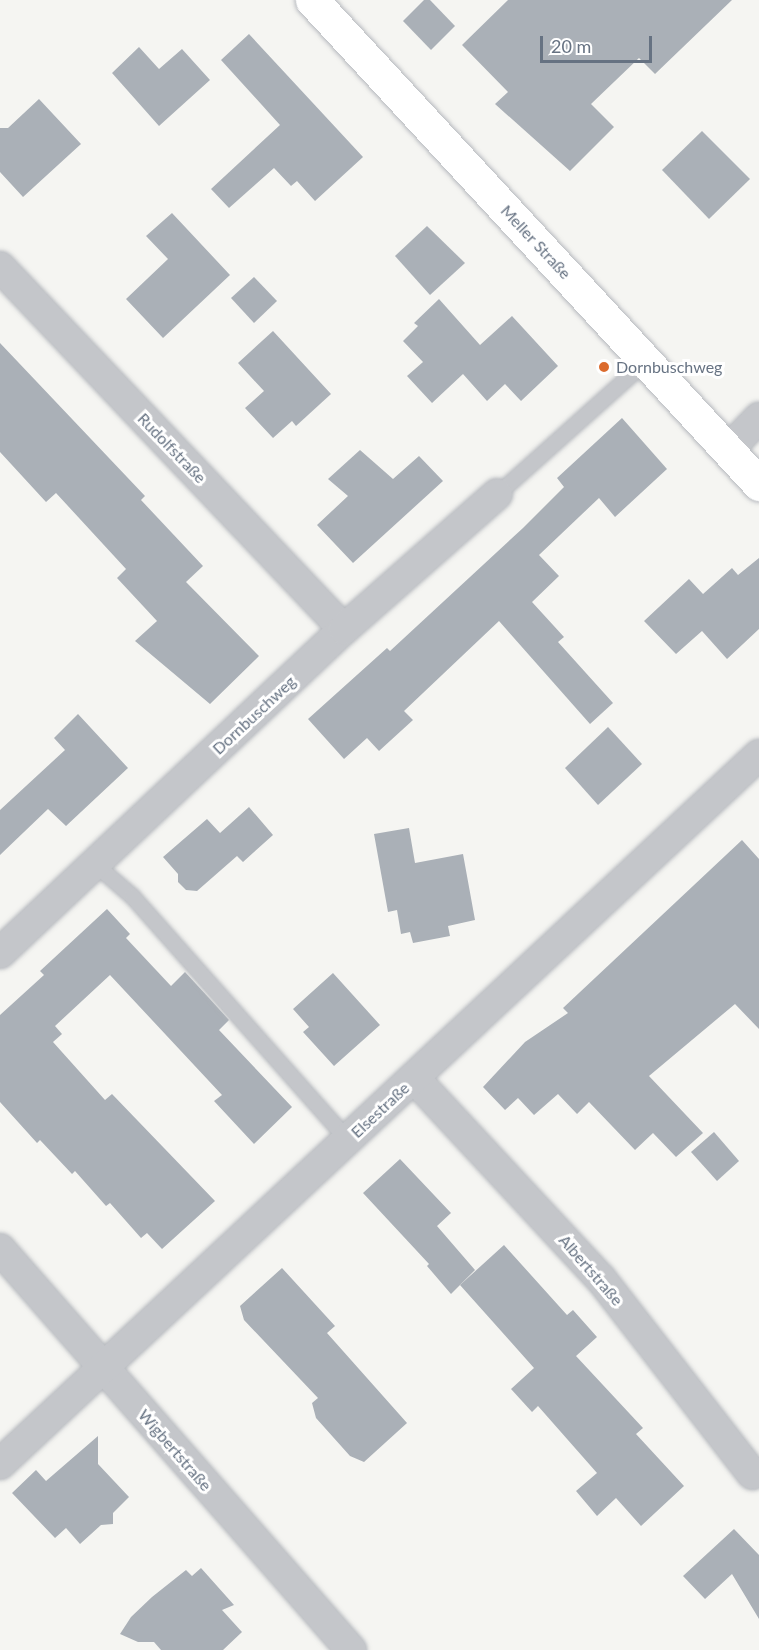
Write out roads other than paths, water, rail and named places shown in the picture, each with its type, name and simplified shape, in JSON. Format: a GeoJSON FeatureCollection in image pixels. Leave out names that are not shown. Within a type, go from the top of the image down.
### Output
{"type":"FeatureCollection","features":[{"type":"Feature","properties":{"kind":"main road","name":"Meller Straße"},"geometry":{"type":"LineString","coordinates":[[312,0],[759,484]]}},
{"type":"Feature","properties":{"kind":"street","name":"Rudolfstraße"},"geometry":{"type":"LineString","coordinates":[[0,267],[344,629]]}},
{"type":"Feature","properties":{"kind":"street"},"geometry":{"type":"LineString","coordinates":[[728,450],[759,418]]}},
{"type":"Feature","properties":{"kind":"street","name":"Dornbuschweg"},"geometry":{"type":"LineString","coordinates":[[0,953],[344,629],[497,494]]}},
{"type":"Feature","properties":{"kind":"street","name":"Elsestraße"},"geometry":{"type":"LineString","coordinates":[[0,1464],[415,1079],[759,755]]}},
{"type":"Feature","properties":{"kind":"street","name":"Albertstraße"},"geometry":{"type":"LineString","coordinates":[[415,1079],[602,1279],[752,1474]]}},
{"type":"Feature","properties":{"kind":"street","name":"Wigbertstraße"},"geometry":{"type":"LineString","coordinates":[[0,1249],[351,1650]]}},
{"type":"Feature","properties":{"kind":"lane","name":"Dornbuschweg"},"geometry":{"type":"LineString","coordinates":[[497,494],[646,361]]}},
{"type":"Feature","properties":{"kind":"lane"},"geometry":{"type":"LineString","coordinates":[[95,864],[132,896],[348,1140]]}},
{"type":"Feature","properties":{"kind":"place","name":"Dornbuschweg"},"geometry":{"type":"Point","coordinates":[604,367]}}]}
